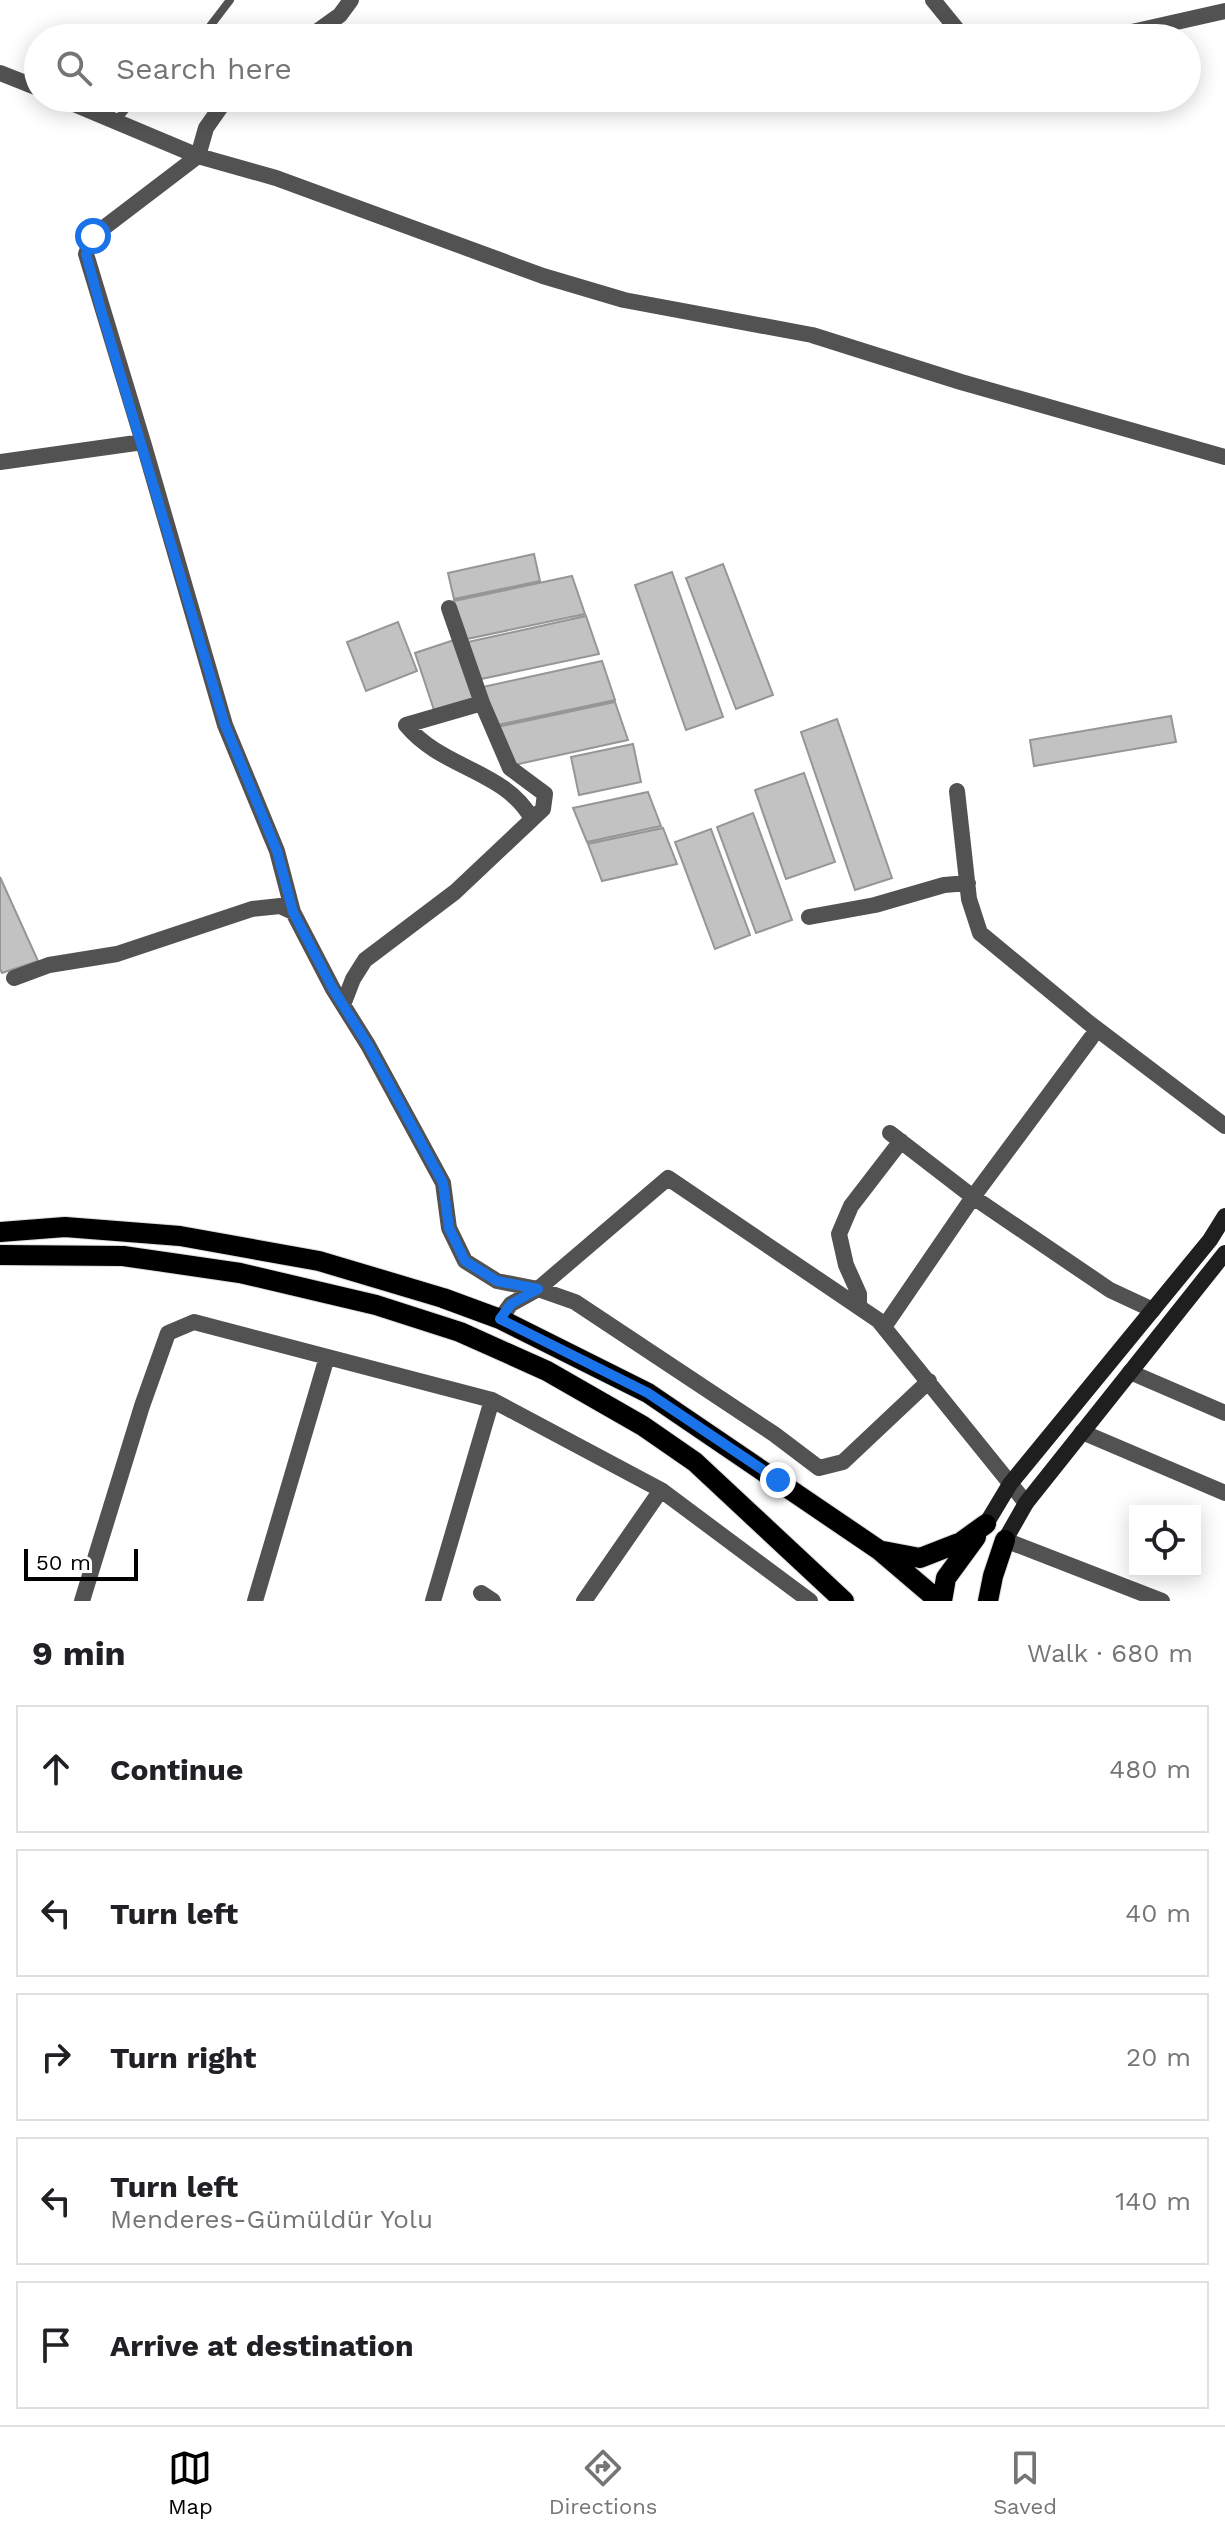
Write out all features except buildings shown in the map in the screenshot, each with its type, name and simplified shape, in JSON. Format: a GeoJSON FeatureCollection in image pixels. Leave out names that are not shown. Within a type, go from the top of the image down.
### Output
{"type":"FeatureCollection","features":[{"type":"Feature","properties":{"kind":"main road"},"geometry":{"type":"LineString","coordinates":[[0,1232],[65,1227],[180,1236],[319,1261],[443,1298],[500,1319],[648,1393],[879,1550],[940,1601],[946,1578],[986,1524]]}},
{"type":"Feature","properties":{"kind":"main road"},"geometry":{"type":"LineString","coordinates":[[0,1255],[123,1256],[240,1273],[376,1305],[460,1332],[547,1371],[643,1426],[695,1462],[844,1601]]}},
{"type":"Feature","properties":{"kind":"main road"},"geometry":{"type":"LineString","coordinates":[[879,1550],[920,1558],[961,1542],[986,1524]]}},
{"type":"Feature","properties":{"kind":"main road"},"geometry":{"type":"LineString","coordinates":[[988,1601],[1005,1540]]}},
{"type":"Feature","properties":{"kind":"street"},"geometry":{"type":"LineString","coordinates":[[327,24],[340,15],[351,0]]}},
{"type":"Feature","properties":{"kind":"street"},"geometry":{"type":"LineString","coordinates":[[933,0],[953,24]]}},
{"type":"Feature","properties":{"kind":"street"},"geometry":{"type":"LineString","coordinates":[[1167,24],[1225,11]]}},
{"type":"Feature","properties":{"kind":"street"},"geometry":{"type":"LineString","coordinates":[[0,73],[24,82]]}},
{"type":"Feature","properties":{"kind":"street"},"geometry":{"type":"LineString","coordinates":[[92,112],[198,156],[276,178],[543,276],[610,296],[812,335],[961,382],[1225,457]]}},
{"type":"Feature","properties":{"kind":"street"},"geometry":{"type":"LineString","coordinates":[[217,112],[206,128],[198,156],[93,236],[86,254],[225,725],[277,851],[293,912],[443,1183],[449,1228],[465,1261],[497,1281],[538,1289],[575,1302],[774,1434],[819,1468],[843,1462],[929,1381]]}},
{"type":"Feature","properties":{"kind":"street"},"geometry":{"type":"LineString","coordinates":[[0,462],[143,442]]}},
{"type":"Feature","properties":{"kind":"street"},"geometry":{"type":"LineString","coordinates":[[343,1005],[353,979],[365,960],[455,892],[543,809],[545,794],[510,768],[482,703],[449,608]]}},
{"type":"Feature","properties":{"kind":"street"},"geometry":{"type":"LineString","coordinates":[[482,703],[406,725],[419,741],[510,790],[523,803],[532,819]]}},
{"type":"Feature","properties":{"kind":"street"},"geometry":{"type":"LineString","coordinates":[[957,791],[969,899],[980,933],[1089,1023],[1225,1126]]}},
{"type":"Feature","properties":{"kind":"street"},"geometry":{"type":"LineString","coordinates":[[809,917],[875,905],[944,885],[968,883]]}},
{"type":"Feature","properties":{"kind":"street"},"geometry":{"type":"LineString","coordinates":[[14,978],[49,965],[117,954],[252,909],[280,906],[293,912]]}},
{"type":"Feature","properties":{"kind":"street"},"geometry":{"type":"LineString","coordinates":[[884,1327],[973,1197],[1091,1038]]}},
{"type":"Feature","properties":{"kind":"street"},"geometry":{"type":"LineString","coordinates":[[859,1307],[859,1294],[846,1265],[839,1234],[851,1206],[896,1137],[973,1197],[1110,1290],[1153,1310]]}},
{"type":"Feature","properties":{"kind":"street"},"geometry":{"type":"LineString","coordinates":[[500,1319],[511,1304],[538,1289],[668,1178],[884,1327],[1026,1503]]}},
{"type":"Feature","properties":{"kind":"street"},"geometry":{"type":"LineString","coordinates":[[986,1524],[1010,1484],[1210,1240],[1225,1216]]}},
{"type":"Feature","properties":{"kind":"street"},"geometry":{"type":"LineString","coordinates":[[1162,1601],[1005,1540],[1026,1503],[1225,1253]]}},
{"type":"Feature","properties":{"kind":"street"},"geometry":{"type":"LineString","coordinates":[[82,1601],[142,1406],[168,1333],[194,1322],[492,1400],[661,1490],[810,1601]]}},
{"type":"Feature","properties":{"kind":"street"},"geometry":{"type":"LineString","coordinates":[[255,1601],[327,1357]]}},
{"type":"Feature","properties":{"kind":"street"},"geometry":{"type":"LineString","coordinates":[[1130,1372],[1225,1413]]}},
{"type":"Feature","properties":{"kind":"street"},"geometry":{"type":"LineString","coordinates":[[433,1601],[492,1400]]}},
{"type":"Feature","properties":{"kind":"street"},"geometry":{"type":"LineString","coordinates":[[1082,1432],[1225,1493]]}},
{"type":"Feature","properties":{"kind":"street"},"geometry":{"type":"LineString","coordinates":[[584,1601],[661,1490]]}},
{"type":"Feature","properties":{"kind":"lane"},"geometry":{"type":"LineString","coordinates":[[212,24],[230,0]]}},
{"type":"Feature","properties":{"kind":"lane"},"geometry":{"type":"LineString","coordinates":[[115,122],[123,112]]}},
{"type":"Feature","properties":{"kind":"route"},"geometry":{"type":"LineString","coordinates":[[93,236],[86,254],[225,725],[277,851],[293,912],[443,1183],[449,1228],[465,1261],[497,1281],[538,1289],[511,1304],[500,1319],[648,1393],[778,1480]]}}]}
